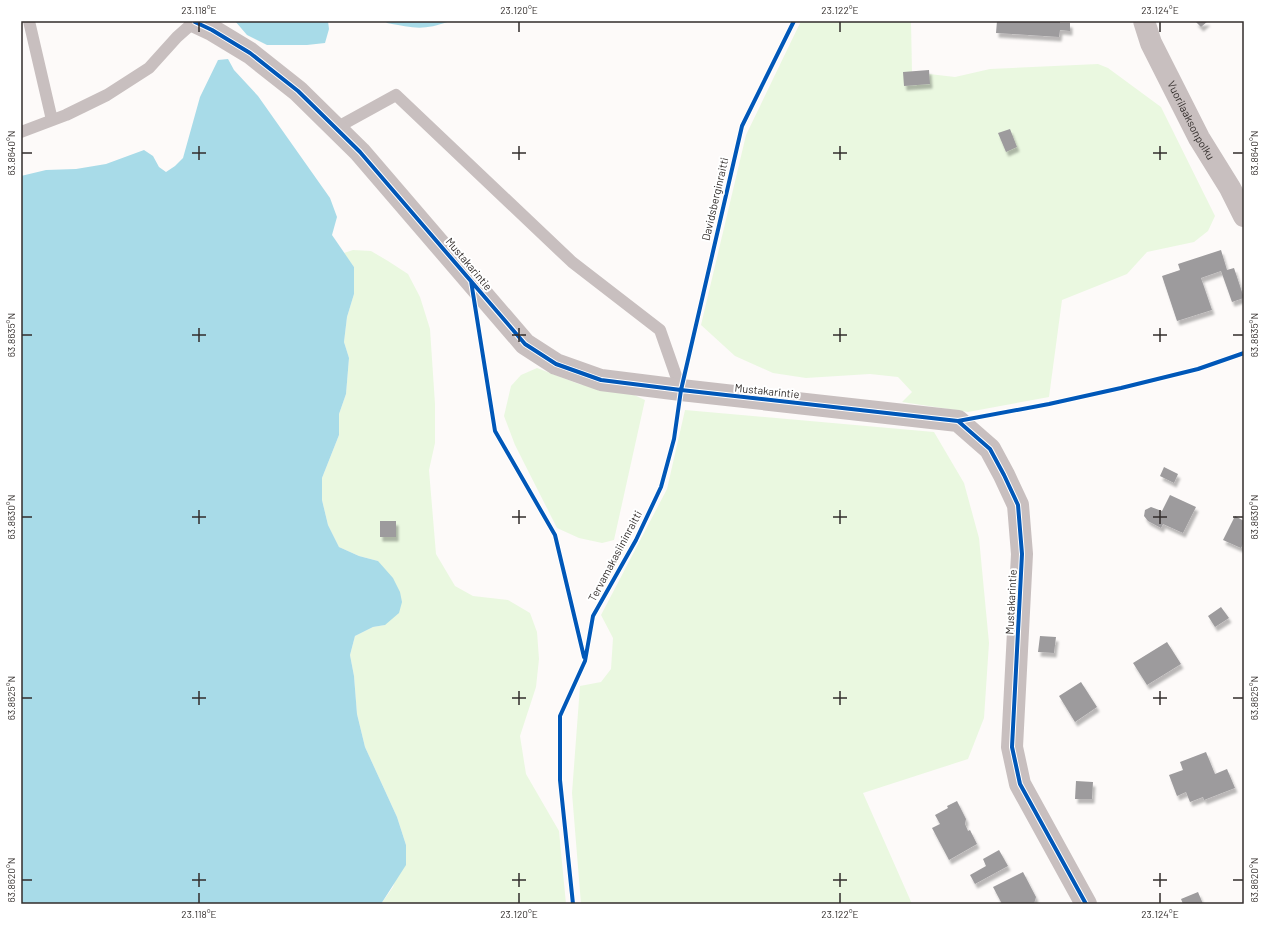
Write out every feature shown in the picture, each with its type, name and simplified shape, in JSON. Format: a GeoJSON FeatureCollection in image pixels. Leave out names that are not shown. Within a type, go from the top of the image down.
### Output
{"type":"FeatureCollection","features":[{"type":"Feature","properties":{"kind":"street","name":"Mustakarintie"},"geometry":{"type":"LineString","coordinates":[[195,21],[236,45],[298,91],[365,157],[525,344],[556,364],[601,380],[958,421],[990,449],[1018,505],[1022,547],[1012,747],[1020,784],[1086,904]]}},
{"type":"Feature","properties":{"kind":"street","name":"Vuorilaaksonpolku"},"geometry":{"type":"LineString","coordinates":[[1144,21],[1151,43],[1199,138],[1230,188],[1244,216]]}},
{"type":"Feature","properties":{"kind":"lane"},"geometry":{"type":"LineString","coordinates":[[29,21],[52,120]]}},
{"type":"Feature","properties":{"kind":"lane"},"geometry":{"type":"LineString","coordinates":[[21,132],[52,120],[106,94],[149,68],[177,37],[195,21]]}},
{"type":"Feature","properties":{"kind":"lane"},"geometry":{"type":"LineString","coordinates":[[336,128],[396,95],[572,262],[660,330],[681,390]]}},
{"type":"Feature","properties":{"kind":"green space"},"geometry":{"type":"Polygon","coordinates":[[[801,21],[911,21],[912,72],[955,77],[990,69],[1098,64],[1108,68],[1161,107],[1215,216],[1208,231],[1194,242],[1147,252],[1127,274],[1062,300],[1049,397],[968,412],[902,402],[912,392],[898,377],[870,374],[806,378],[773,373],[735,356],[701,325],[746,135],[801,21]]]}},
{"type":"Feature","properties":{"kind":"green space"},"geometry":{"type":"Polygon","coordinates":[[[353,250],[371,251],[408,274],[420,297],[430,329],[435,404],[435,443],[429,470],[436,554],[455,586],[473,596],[508,600],[530,613],[537,632],[539,659],[536,687],[520,736],[526,774],[559,831],[566,904],[381,904],[393,887],[406,845],[397,817],[365,747],[357,714],[354,676],[350,655],[355,636],[373,627],[385,625],[378,561],[359,556],[339,547],[328,525],[322,500],[322,478],[339,435],[339,414],[346,394],[349,358],[344,342],[347,317],[354,294],[354,267],[344,253],[353,250]]]}},
{"type":"Feature","properties":{"kind":"green space"},"geometry":{"type":"Polygon","coordinates":[[[537,368],[579,384],[632,394],[645,400],[614,540],[602,543],[579,538],[557,528],[515,445],[504,416],[511,386],[521,375],[537,368]]]}},
{"type":"Feature","properties":{"kind":"green space"},"geometry":{"type":"Polygon","coordinates":[[[685,410],[934,432],[964,483],[979,538],[989,643],[984,718],[968,759],[863,793],[912,904],[581,904],[572,793],[580,686],[601,682],[611,669],[613,638],[601,615],[667,489],[685,410]]]}},
{"type":"Feature","properties":{"kind":"water"},"geometry":{"type":"Polygon","coordinates":[[[235,21],[328,21],[329,29],[325,43],[307,45],[267,45],[247,35],[235,21]]]}},
{"type":"Feature","properties":{"kind":"water"},"geometry":{"type":"Polygon","coordinates":[[[385,21],[450,21],[433,26],[418,28],[387,23],[385,21]]]}},
{"type":"Feature","properties":{"kind":"water"},"geometry":{"type":"Polygon","coordinates":[[[228,59],[234,70],[258,96],[330,198],[337,217],[332,235],[354,267],[354,294],[347,317],[344,342],[349,358],[346,394],[339,414],[339,435],[322,478],[322,500],[328,525],[339,547],[359,556],[378,561],[393,578],[400,592],[402,602],[399,613],[385,625],[373,627],[355,636],[350,655],[354,676],[357,714],[365,747],[397,817],[406,845],[406,865],[381,904],[21,904],[21,176],[46,170],[76,169],[106,164],[144,150],[153,156],[159,167],[166,172],[183,158],[200,97],[218,60],[228,59]]]}},
{"type":"Feature","properties":{"kind":"building"},"geometry":{"type":"Polygon","coordinates":[[[997,21],[1060,21],[1060,23],[1070,23],[1070,31],[1060,30],[1059,37],[996,33],[997,21]]]}},
{"type":"Feature","properties":{"kind":"building"},"geometry":{"type":"Polygon","coordinates":[[[1195,21],[1208,21],[1201,27],[1195,21]]]}},
{"type":"Feature","properties":{"kind":"building"},"geometry":{"type":"Polygon","coordinates":[[[929,70],[930,84],[904,86],[903,72],[929,70]]]}},
{"type":"Feature","properties":{"kind":"building"},"geometry":{"type":"Polygon","coordinates":[[[1010,129],[1017,147],[1006,152],[998,133],[1010,129]]]}},
{"type":"Feature","properties":{"kind":"building"},"geometry":{"type":"Polygon","coordinates":[[[1221,250],[1227,270],[1234,268],[1244,298],[1232,302],[1221,271],[1201,278],[1212,310],[1177,321],[1162,276],[1180,270],[1178,264],[1221,250]]]}},
{"type":"Feature","properties":{"kind":"building"},"geometry":{"type":"Polygon","coordinates":[[[1164,467],[1178,474],[1174,483],[1160,476],[1164,467]]]}},
{"type":"Feature","properties":{"kind":"building"},"geometry":{"type":"Polygon","coordinates":[[[1170,495],[1196,507],[1183,533],[1163,524],[1161,528],[1148,521],[1144,516],[1145,510],[1151,507],[1162,511],[1170,495]]]}},
{"type":"Feature","properties":{"kind":"building"},"geometry":{"type":"Polygon","coordinates":[[[1235,516],[1244,521],[1244,542],[1241,548],[1223,540],[1235,516]]]}},
{"type":"Feature","properties":{"kind":"building"},"geometry":{"type":"Polygon","coordinates":[[[380,521],[396,521],[396,537],[380,537],[380,521]]]}},
{"type":"Feature","properties":{"kind":"building"},"geometry":{"type":"Polygon","coordinates":[[[1221,607],[1229,618],[1215,627],[1208,616],[1221,607]]]}},
{"type":"Feature","properties":{"kind":"building"},"geometry":{"type":"Polygon","coordinates":[[[1040,636],[1056,637],[1054,653],[1038,652],[1040,636]]]}},
{"type":"Feature","properties":{"kind":"building"},"geometry":{"type":"Polygon","coordinates":[[[1167,642],[1181,664],[1147,685],[1133,663],[1167,642]]]}},
{"type":"Feature","properties":{"kind":"building"},"geometry":{"type":"Polygon","coordinates":[[[1081,682],[1097,707],[1075,722],[1059,696],[1081,682]]]}},
{"type":"Feature","properties":{"kind":"building"},"geometry":{"type":"Polygon","coordinates":[[[1206,752],[1215,774],[1227,769],[1235,788],[1204,800],[1203,797],[1190,802],[1186,792],[1177,796],[1169,775],[1183,770],[1180,762],[1206,752]]]}},
{"type":"Feature","properties":{"kind":"building"},"geometry":{"type":"Polygon","coordinates":[[[1076,781],[1093,782],[1092,799],[1075,799],[1076,781]]]}},
{"type":"Feature","properties":{"kind":"building"},"geometry":{"type":"Polygon","coordinates":[[[957,801],[966,819],[965,824],[968,831],[970,830],[977,844],[949,860],[932,828],[940,824],[935,815],[957,801]]]}},
{"type":"Feature","properties":{"kind":"building"},"geometry":{"type":"Polygon","coordinates":[[[999,850],[1008,866],[975,884],[970,875],[986,866],[983,859],[999,850]]]}},
{"type":"Feature","properties":{"kind":"building"},"geometry":{"type":"Polygon","coordinates":[[[1023,872],[1036,897],[1034,904],[1002,904],[993,887],[1023,872]]]}},
{"type":"Feature","properties":{"kind":"building"},"geometry":{"type":"Polygon","coordinates":[[[1198,892],[1203,904],[1183,904],[1181,899],[1198,892]]]}},
{"type":"Feature","properties":{"kind":"cycle path","name":"Davidsberginraitti"},"geometry":{"type":"LineString","coordinates":[[573,904],[560,780],[560,716],[585,661],[593,616],[636,540],[661,487],[674,439],[681,390],[742,126],[794,21]]}},
{"type":"Feature","properties":{"kind":"cycle path"},"geometry":{"type":"LineString","coordinates":[[195,22],[212,30],[250,53],[298,91],[360,152],[525,344],[556,364],[601,380],[958,421],[990,449],[1018,505],[1022,554],[1012,747],[1020,784],[1086,904]]}},
{"type":"Feature","properties":{"kind":"cycle path"},"geometry":{"type":"LineString","coordinates":[[471,281],[495,431],[555,535],[584,657]]}},
{"type":"Feature","properties":{"kind":"cycle path"},"geometry":{"type":"LineString","coordinates":[[958,421],[1049,404],[1121,388],[1198,369],[1244,353]]}}]}
